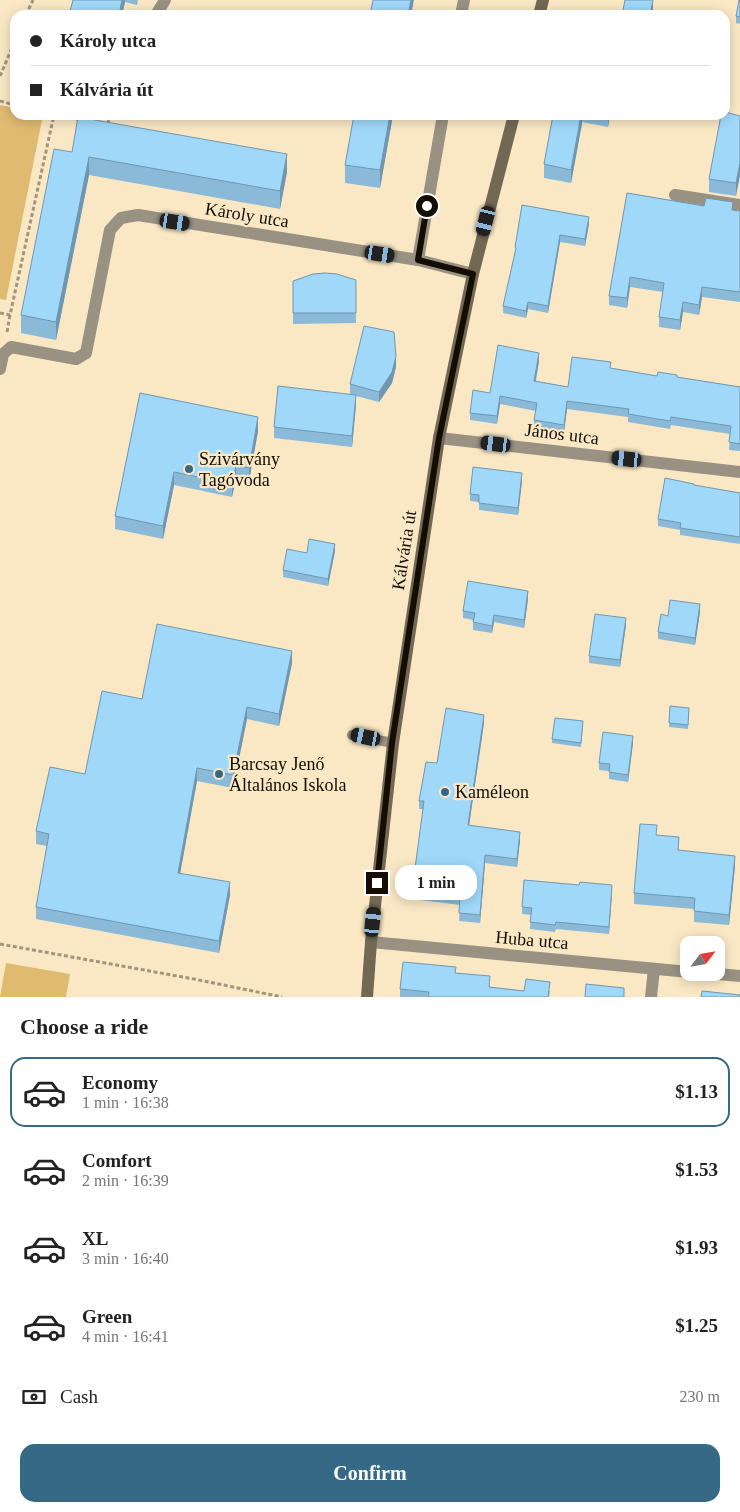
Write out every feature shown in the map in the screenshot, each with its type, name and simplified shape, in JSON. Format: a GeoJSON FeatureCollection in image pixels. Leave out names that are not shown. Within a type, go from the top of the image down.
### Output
{"type":"FeatureCollection","features":[{"type":"Feature","properties":{"kind":"street"},"geometry":{"type":"LineString","coordinates":[[418,260],[442,120]]}},
{"type":"Feature","properties":{"kind":"street","name":"Kálvária út"},"geometry":{"type":"LineString","coordinates":[[367,997],[392,743],[439,438],[473,274],[513,120]]}},
{"type":"Feature","properties":{"kind":"street"},"geometry":{"type":"LineString","coordinates":[[675,195],[740,205]]}},
{"type":"Feature","properties":{"kind":"street","name":"Károly utca"},"geometry":{"type":"LineString","coordinates":[[0,369],[3,354],[11,347],[76,359],[86,352],[110,230],[121,218],[138,216],[418,260],[473,274]]}},
{"type":"Feature","properties":{"kind":"street","name":"János utca"},"geometry":{"type":"LineString","coordinates":[[439,438],[740,472]]}},
{"type":"Feature","properties":{"kind":"street","name":"Huba utca"},"geometry":{"type":"LineString","coordinates":[[371,942],[680,971]]}},
{"type":"Feature","properties":{"kind":"street"},"geometry":{"type":"LineString","coordinates":[[650,997],[654,969]]}},
{"type":"Feature","properties":{"kind":"street"},"geometry":{"type":"LineString","coordinates":[[725,975],[740,976]]}},
{"type":"Feature","properties":{"kind":"lane"},"geometry":{"type":"LineString","coordinates":[[352,734],[392,743]]}},
{"type":"Feature","properties":{"kind":"path"},"geometry":{"type":"LineString","coordinates":[[0,76],[10,53]]}},
{"type":"Feature","properties":{"kind":"path"},"geometry":{"type":"LineString","coordinates":[[0,313],[10,315],[54,120]]}},
{"type":"Feature","properties":{"kind":"path"},"geometry":{"type":"LineString","coordinates":[[99,124],[108,126],[109,120]]}},
{"type":"Feature","properties":{"kind":"path"},"geometry":{"type":"LineString","coordinates":[[0,944],[282,997]]}},
{"type":"Feature","properties":{"kind":"shaded area"},"geometry":{"type":"Polygon","coordinates":[[[0,105],[10,107],[10,120],[42,120],[6,300],[0,299],[0,105]]]}},
{"type":"Feature","properties":{"kind":"shaded area"},"geometry":{"type":"Polygon","coordinates":[[[6,963],[70,974],[66,997],[0,997],[6,963]]]}},
{"type":"Feature","properties":{"kind":"building"},"geometry":{"type":"Polygon","coordinates":[[[73,0],[122,0],[120,10],[70,10],[73,0]]]}},
{"type":"Feature","properties":{"kind":"building"},"geometry":{"type":"Polygon","coordinates":[[[373,0],[411,0],[409,10],[371,10],[373,0]]]}},
{"type":"Feature","properties":{"kind":"building"},"geometry":{"type":"Polygon","coordinates":[[[625,0],[653,0],[651,10],[623,10],[625,0]]]}},
{"type":"Feature","properties":{"kind":"building"},"geometry":{"type":"Polygon","coordinates":[[[740,0],[740,17],[736,16],[740,0]]]}},
{"type":"Feature","properties":{"kind":"building"},"geometry":{"type":"Polygon","coordinates":[[[730,113],[740,116],[740,163],[736,183],[709,179],[720,120],[730,120],[730,113]]]}},
{"type":"Feature","properties":{"kind":"building"},"geometry":{"type":"Polygon","coordinates":[[[77,120],[95,120],[287,154],[280,191],[89,157],[56,322],[21,315],[54,149],[72,152],[77,120]]]}},
{"type":"Feature","properties":{"kind":"building"},"geometry":{"type":"Polygon","coordinates":[[[353,120],[389,120],[380,170],[345,165],[353,120]]]}},
{"type":"Feature","properties":{"kind":"building"},"geometry":{"type":"Polygon","coordinates":[[[552,120],[580,120],[571,170],[544,164],[552,120]]]}},
{"type":"Feature","properties":{"kind":"building"},"geometry":{"type":"Polygon","coordinates":[[[627,193],[704,206],[706,198],[733,202],[732,210],[740,211],[740,292],[702,287],[699,305],[683,302],[680,320],[659,317],[664,283],[630,277],[627,298],[609,296],[627,193]]]}},
{"type":"Feature","properties":{"kind":"building"},"geometry":{"type":"Polygon","coordinates":[[[522,205],[589,217],[585,239],[560,235],[548,306],[528,302],[526,311],[503,306],[516,248],[522,205]]]}},
{"type":"Feature","properties":{"kind":"building"},"geometry":{"type":"Polygon","coordinates":[[[313,274],[337,274],[356,280],[356,313],[293,313],[293,281],[313,274]]]}},
{"type":"Feature","properties":{"kind":"building"},"geometry":{"type":"Polygon","coordinates":[[[364,326],[394,332],[396,356],[392,372],[379,392],[350,384],[364,326]]]}},
{"type":"Feature","properties":{"kind":"building"},"geometry":{"type":"Polygon","coordinates":[[[498,345],[539,353],[534,381],[568,387],[572,357],[611,362],[610,368],[657,376],[658,372],[740,387],[740,444],[729,442],[731,426],[671,417],[670,421],[628,414],[629,409],[567,401],[564,425],[534,420],[537,403],[500,396],[497,416],[470,413],[473,390],[490,393],[498,345]]]}},
{"type":"Feature","properties":{"kind":"building"},"geometry":{"type":"Polygon","coordinates":[[[278,386],[356,395],[352,436],[274,427],[278,386]]]}},
{"type":"Feature","properties":{"kind":"building","name":"Szivárvány Tagóvoda"},"geometry":{"type":"Polygon","coordinates":[[[140,393],[258,417],[249,468],[236,465],[232,484],[174,472],[163,526],[115,516],[140,393]]]}},
{"type":"Feature","properties":{"kind":"building"},"geometry":{"type":"Polygon","coordinates":[[[473,467],[522,473],[518,508],[479,503],[479,495],[470,494],[473,467]]]}},
{"type":"Feature","properties":{"kind":"building"},"geometry":{"type":"Polygon","coordinates":[[[665,478],[740,493],[740,537],[680,528],[681,523],[658,519],[665,478]]]}},
{"type":"Feature","properties":{"kind":"building"},"geometry":{"type":"Polygon","coordinates":[[[309,539],[335,544],[328,579],[283,570],[287,549],[307,553],[309,539]]]}},
{"type":"Feature","properties":{"kind":"building"},"geometry":{"type":"Polygon","coordinates":[[[468,581],[528,591],[524,620],[494,615],[492,626],[473,622],[475,613],[463,611],[468,581]]]}},
{"type":"Feature","properties":{"kind":"building"},"geometry":{"type":"Polygon","coordinates":[[[670,600],[700,604],[695,638],[658,632],[661,614],[668,616],[670,600]]]}},
{"type":"Feature","properties":{"kind":"building"},"geometry":{"type":"Polygon","coordinates":[[[595,614],[626,618],[620,660],[589,656],[595,614]]]}},
{"type":"Feature","properties":{"kind":"building"},"geometry":{"type":"Polygon","coordinates":[[[157,624],[292,651],[279,714],[247,707],[233,775],[197,768],[178,873],[230,882],[219,941],[36,907],[49,834],[36,831],[50,767],[85,774],[102,691],[142,699],[157,624]]]}},
{"type":"Feature","properties":{"kind":"building"},"geometry":{"type":"Polygon","coordinates":[[[670,706],[689,708],[688,725],[669,723],[670,706]]]}},
{"type":"Feature","properties":{"kind":"building"},"geometry":{"type":"Polygon","coordinates":[[[446,708],[484,715],[468,825],[520,832],[517,859],[485,855],[480,915],[459,913],[460,897],[412,891],[424,801],[419,801],[426,762],[437,763],[446,708]]]}},
{"type":"Feature","properties":{"kind":"building"},"geometry":{"type":"Polygon","coordinates":[[[555,718],[583,721],[581,743],[552,739],[555,718]]]}},
{"type":"Feature","properties":{"kind":"building"},"geometry":{"type":"Polygon","coordinates":[[[603,732],[633,736],[628,775],[609,772],[610,764],[599,763],[603,732]]]}},
{"type":"Feature","properties":{"kind":"building"},"geometry":{"type":"Polygon","coordinates":[[[640,824],[657,825],[656,835],[679,837],[678,850],[735,856],[729,915],[694,911],[695,898],[634,893],[640,824]]]}},
{"type":"Feature","properties":{"kind":"building"},"geometry":{"type":"Polygon","coordinates":[[[524,880],[579,885],[580,882],[612,885],[609,927],[556,922],[555,925],[530,922],[532,908],[522,907],[524,880]]]}},
{"type":"Feature","properties":{"kind":"building"},"geometry":{"type":"Polygon","coordinates":[[[403,962],[456,967],[455,973],[490,976],[489,987],[524,991],[526,979],[550,982],[548,997],[428,997],[429,992],[400,989],[403,962]]]}},
{"type":"Feature","properties":{"kind":"building"},"geometry":{"type":"Polygon","coordinates":[[[586,984],[624,988],[624,997],[585,997],[586,984]]]}},
{"type":"Feature","properties":{"kind":"building"},"geometry":{"type":"Polygon","coordinates":[[[702,991],[740,995],[740,997],[701,997],[702,991]]]}},
{"type":"Feature","properties":{"kind":"place","name":"Szivárvány Tagóvoda"},"geometry":{"type":"Point","coordinates":[189,469]}},
{"type":"Feature","properties":{"kind":"place","name":"Barcsay Jenő Általános Iskola"},"geometry":{"type":"Point","coordinates":[219,774]}},
{"type":"Feature","properties":{"kind":"place","name":"Kaméleon"},"geometry":{"type":"Point","coordinates":[445,792]}},
{"type":"Feature","properties":{"kind":"route"},"geometry":{"type":"LineString","coordinates":[[377,883],[392,743],[439,438],[473,274],[418,260],[427,206]]}}]}
